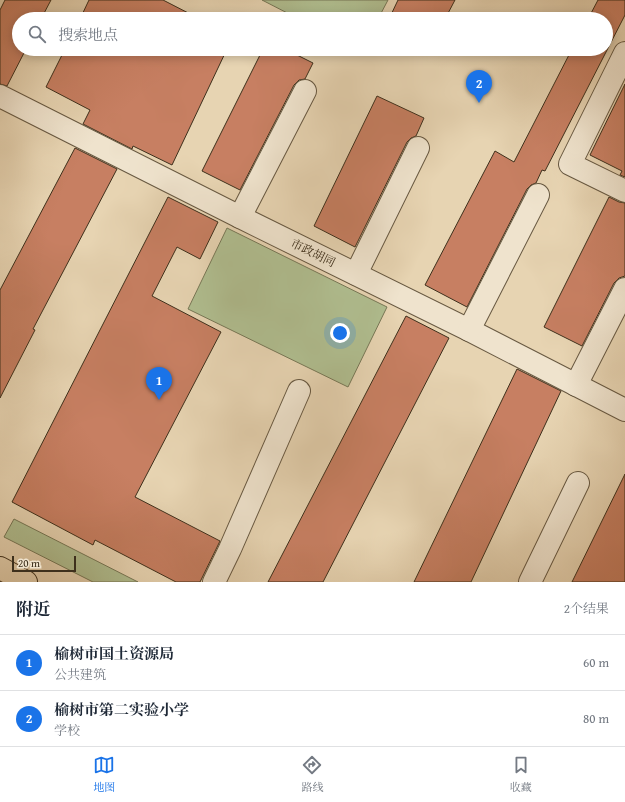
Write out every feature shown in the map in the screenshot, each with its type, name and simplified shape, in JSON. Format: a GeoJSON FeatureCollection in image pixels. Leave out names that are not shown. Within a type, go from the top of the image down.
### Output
{"type":"FeatureCollection","features":[{"type":"Feature","properties":{"kind":"main road"},"geometry":{"type":"LineString","coordinates":[[0,568],[26,582]]}},
{"type":"Feature","properties":{"kind":"street"},"geometry":{"type":"LineString","coordinates":[[625,52],[570,164],[625,191]]}},
{"type":"Feature","properties":{"kind":"street"},"geometry":{"type":"LineString","coordinates":[[240,217],[305,91]]}},
{"type":"Feature","properties":{"kind":"street","name":"市政胡同"},"geometry":{"type":"LineString","coordinates":[[0,96],[469,330],[625,410]]}},
{"type":"Feature","properties":{"kind":"street"},"geometry":{"type":"LineString","coordinates":[[356,274],[418,148]]}},
{"type":"Feature","properties":{"kind":"street"},"geometry":{"type":"LineString","coordinates":[[469,330],[538,195]]}},
{"type":"Feature","properties":{"kind":"street"},"geometry":{"type":"LineString","coordinates":[[576,385],[625,289]]}},
{"type":"Feature","properties":{"kind":"street"},"geometry":{"type":"LineString","coordinates":[[214,582],[230,549],[299,391]]}},
{"type":"Feature","properties":{"kind":"street"},"geometry":{"type":"LineString","coordinates":[[530,582],[578,483]]}},
{"type":"Feature","properties":{"kind":"green space"},"geometry":{"type":"Polygon","coordinates":[[[262,0],[388,0],[382,12],[285,12],[262,0]]]}},
{"type":"Feature","properties":{"kind":"green space"},"geometry":{"type":"Polygon","coordinates":[[[227,228],[387,307],[348,387],[188,309],[227,228]]]}},
{"type":"Feature","properties":{"kind":"green space"},"geometry":{"type":"Polygon","coordinates":[[[14,519],[138,582],[93,582],[4,537],[14,519]]]}},
{"type":"Feature","properties":{"kind":"building"},"geometry":{"type":"Polygon","coordinates":[[[5,0],[51,0],[45,12],[12,12],[12,56],[22,56],[7,86],[0,84],[0,10],[5,0]]]}},
{"type":"Feature","properties":{"kind":"building"},"geometry":{"type":"Polygon","coordinates":[[[89,0],[163,0],[186,12],[83,12],[89,0]]]}},
{"type":"Feature","properties":{"kind":"building"},"geometry":{"type":"Polygon","coordinates":[[[398,0],[455,0],[449,12],[392,12],[398,0]]]}},
{"type":"Feature","properties":{"kind":"building"},"geometry":{"type":"Polygon","coordinates":[[[598,0],[625,0],[625,15],[613,38],[613,12],[592,12],[598,0]]]}},
{"type":"Feature","properties":{"kind":"building"},"geometry":{"type":"Polygon","coordinates":[[[62,56],[224,56],[172,165],[133,146],[132,149],[83,124],[90,110],[46,87],[62,56]]]}},
{"type":"Feature","properties":{"kind":"building"},"geometry":{"type":"Polygon","coordinates":[[[260,56],[299,56],[313,63],[305,79],[299,80],[294,85],[240,190],[202,171],[260,56]]]}},
{"type":"Feature","properties":{"kind":"building"},"geometry":{"type":"Polygon","coordinates":[[[568,56],[604,56],[545,171],[542,170],[536,183],[527,189],[467,307],[425,285],[495,151],[514,162],[568,56]]]}},
{"type":"Feature","properties":{"kind":"building"},"geometry":{"type":"Polygon","coordinates":[[[625,84],[625,177],[620,175],[622,171],[590,155],[625,84]]]}},
{"type":"Feature","properties":{"kind":"building"},"geometry":{"type":"Polygon","coordinates":[[[377,96],[424,118],[416,136],[407,142],[355,247],[314,226],[377,96]]]}},
{"type":"Feature","properties":{"kind":"building"},"geometry":{"type":"Polygon","coordinates":[[[75,148],[117,169],[33,329],[35,330],[0,398],[0,290],[75,148]]]}},
{"type":"Feature","properties":{"kind":"building"},"geometry":{"type":"Polygon","coordinates":[[[168,197],[218,222],[200,259],[177,247],[152,296],[221,332],[135,497],[220,541],[200,582],[176,582],[95,540],[93,545],[12,502],[168,197]]]}},
{"type":"Feature","properties":{"kind":"building"},"geometry":{"type":"Polygon","coordinates":[[[609,197],[625,203],[625,276],[619,278],[614,283],[582,346],[544,327],[609,197]]]}},
{"type":"Feature","properties":{"kind":"building"},"geometry":{"type":"Polygon","coordinates":[[[406,316],[449,338],[323,582],[268,582],[406,316]]]}},
{"type":"Feature","properties":{"kind":"building"},"geometry":{"type":"Polygon","coordinates":[[[517,369],[561,391],[471,582],[414,582],[517,369]]]}},
{"type":"Feature","properties":{"kind":"building"},"geometry":{"type":"Polygon","coordinates":[[[625,474],[625,582],[572,582],[625,474]]]}},
{"type":"Feature","properties":{"kind":"place","name":"榆树市第二实验小学"},"geometry":{"type":"Point","coordinates":[479,103]}},
{"type":"Feature","properties":{"kind":"place","name":"榆树市国土资源局"},"geometry":{"type":"Point","coordinates":[159,400]}}]}
